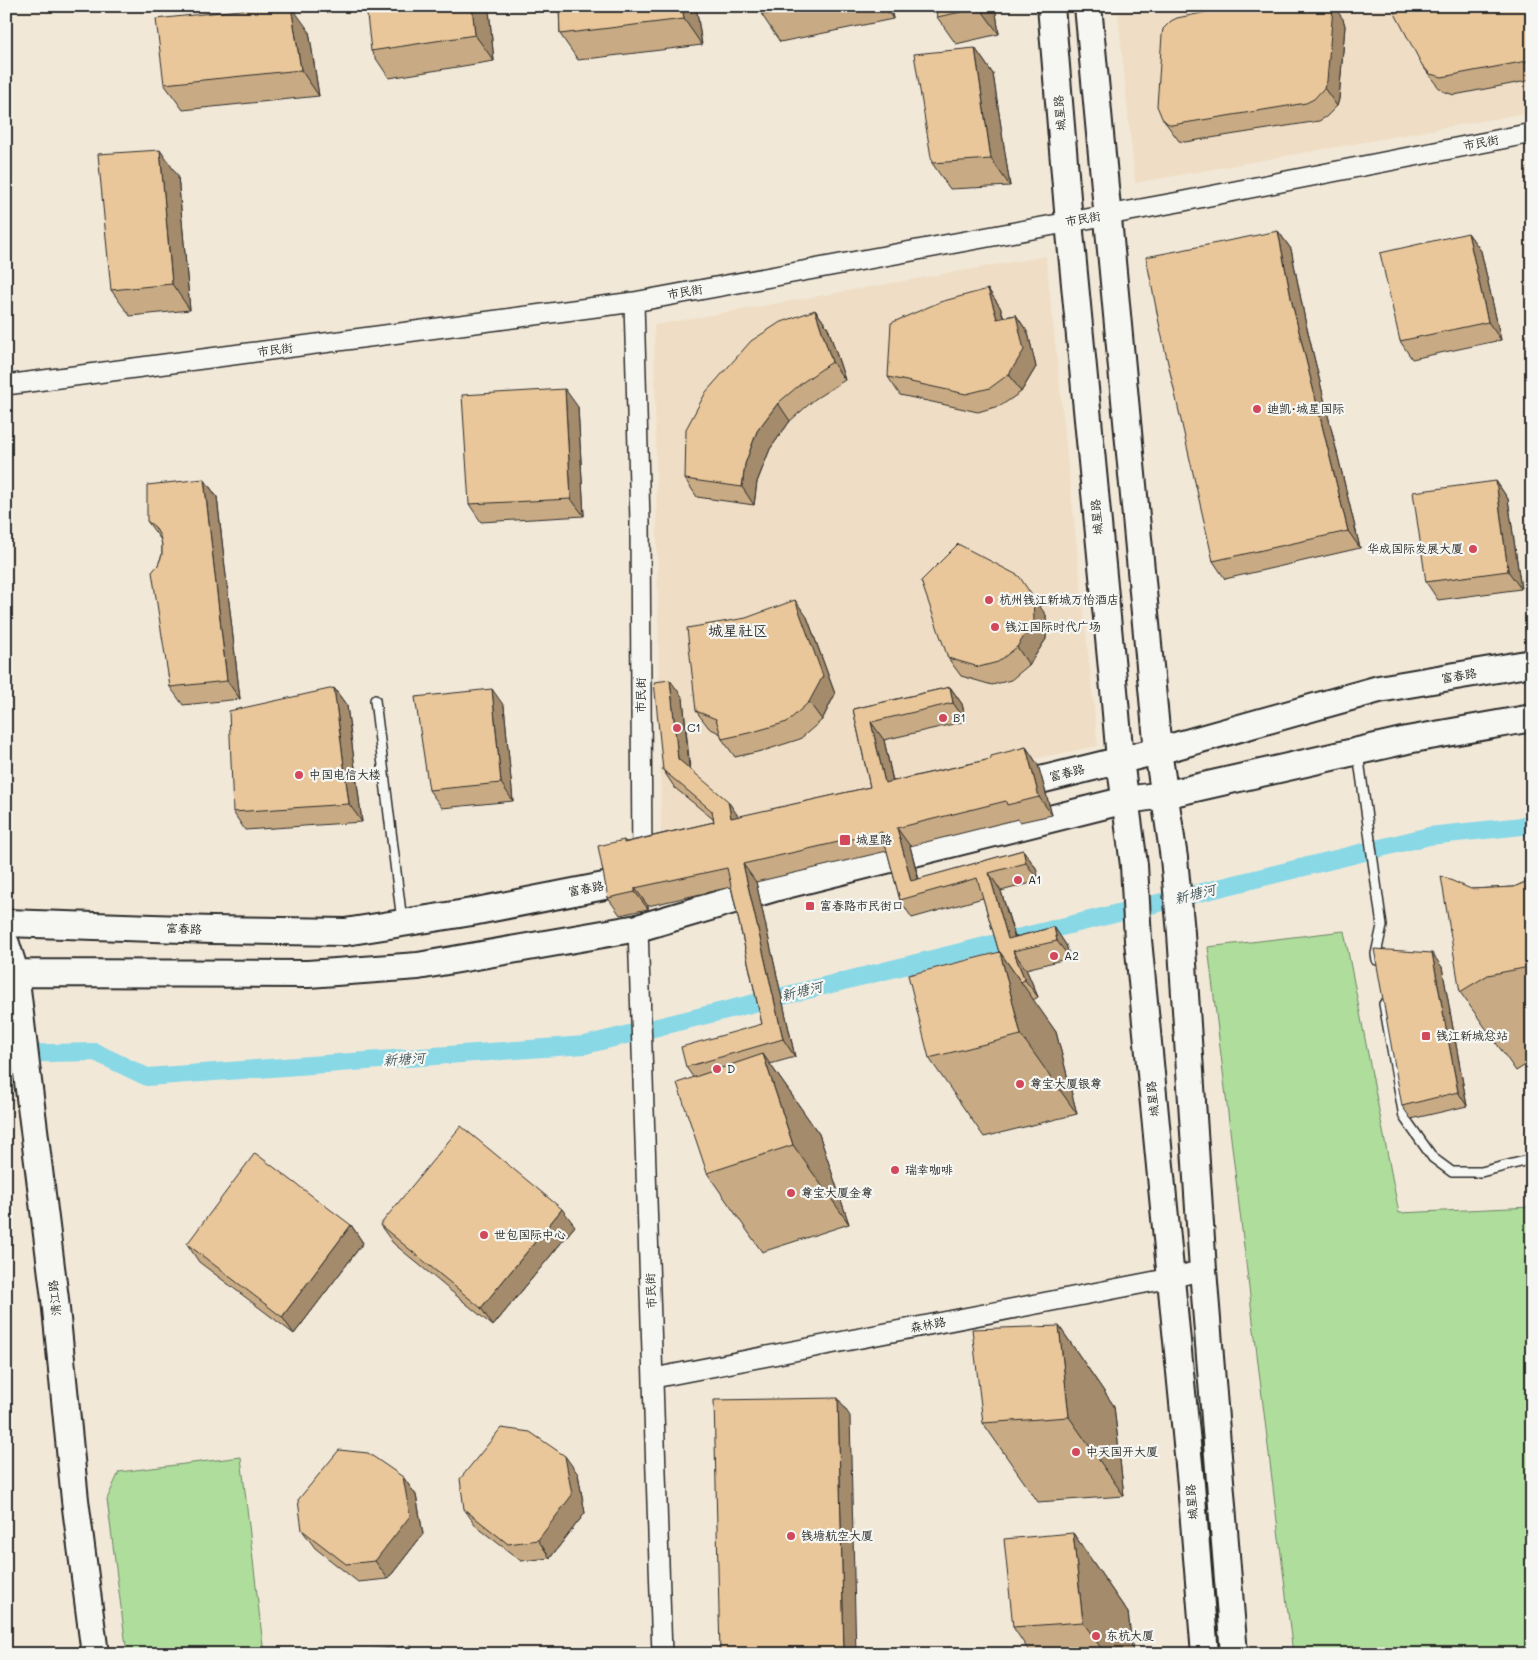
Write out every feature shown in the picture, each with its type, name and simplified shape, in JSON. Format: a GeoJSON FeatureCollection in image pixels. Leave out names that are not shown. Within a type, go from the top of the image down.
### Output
{"type":"FeatureCollection","features":[{"type":"Feature","properties":{"kind":"main road","name":"城星路"},"geometry":{"type":"LineString","coordinates":[[1051,6],[1069,222],[1120,760],[1134,864],[1138,940],[1205,1654]]}},
{"type":"Feature","properties":{"kind":"main road"},"geometry":{"type":"LineString","coordinates":[[1088,6],[1158,751],[1174,858],[1181,933],[1203,1270],[1234,1654]]}},
{"type":"Feature","properties":{"kind":"main road","name":"富春路"},"geometry":{"type":"LineString","coordinates":[[988,792],[1158,751],[1379,690],[1532,663]]}},
{"type":"Feature","properties":{"kind":"main road"},"geometry":{"type":"LineString","coordinates":[[10,972],[308,974],[418,966],[638,928],[774,888],[1126,800],[1164,795],[1407,740],[1532,718]]}},
{"type":"Feature","properties":{"kind":"main road","name":"富春路"},"geometry":{"type":"LineString","coordinates":[[6,923],[212,930],[345,932],[472,912],[652,876]]}},
{"type":"Feature","properties":{"kind":"main road","name":"清江路"},"geometry":{"type":"LineString","coordinates":[[6,944],[25,1053],[55,1299],[75,1500],[95,1654]]}},
{"type":"Feature","properties":{"kind":"street","name":"市民街"},"geometry":{"type":"LineString","coordinates":[[6,385],[634,302],[1108,215],[1532,133]]}},
{"type":"Feature","properties":{"kind":"street","name":"市民街"},"geometry":{"type":"LineString","coordinates":[[634,302],[652,876]]}},
{"type":"Feature","properties":{"kind":"street","name":"市民街"},"geometry":{"type":"LineString","coordinates":[[638,928],[662,1654]]}},
{"type":"Feature","properties":{"kind":"street","name":"森林路"},"geometry":{"type":"LineString","coordinates":[[654,1378],[1171,1278],[1203,1270]]}},
{"type":"Feature","properties":{"kind":"lane"},"geometry":{"type":"LineString","coordinates":[[375,700],[402,923]]}},
{"type":"Feature","properties":{"kind":"lane"},"geometry":{"type":"LineString","coordinates":[[1357,751],[1382,926],[1376,954],[1379,972]]}},
{"type":"Feature","properties":{"kind":"lane"},"geometry":{"type":"LineString","coordinates":[[1383,998],[1404,1117],[1433,1158],[1452,1172],[1481,1172],[1532,1160]]}},
{"type":"Feature","properties":{"kind":"shaded area"},"geometry":{"type":"Polygon","coordinates":[[[1117,6],[1532,6],[1532,112],[1135,183],[1117,6]]]}},
{"type":"Feature","properties":{"kind":"shaded area","name":"钱江国际时代广场"},"geometry":{"type":"Polygon","coordinates":[[[1046,256],[1098,746],[661,835],[654,325],[1046,256]]]}},
{"type":"Feature","properties":{"kind":"green space"},"geometry":{"type":"Polygon","coordinates":[[[1344,931],[1399,1213],[1532,1207],[1532,1654],[1293,1654],[1208,947],[1344,931]]]}},
{"type":"Feature","properties":{"kind":"green space"},"geometry":{"type":"Polygon","coordinates":[[[241,1457],[264,1654],[127,1654],[107,1499],[119,1472],[241,1457]]]}},
{"type":"Feature","properties":{"kind":"building"},"geometry":{"type":"Polygon","coordinates":[[[291,6],[301,70],[164,84],[156,19],[291,6]]]}},
{"type":"Feature","properties":{"kind":"building"},"geometry":{"type":"Polygon","coordinates":[[[366,6],[472,6],[475,35],[371,51],[366,6]]]}},
{"type":"Feature","properties":{"kind":"building"},"geometry":{"type":"Polygon","coordinates":[[[559,6],[682,6],[684,19],[560,34],[559,6]]]}},
{"type":"Feature","properties":{"kind":"building"},"geometry":{"type":"Polygon","coordinates":[[[761,6],[806,6],[762,15],[761,6]]]}},
{"type":"Feature","properties":{"kind":"building"},"geometry":{"type":"Polygon","coordinates":[[[936,6],[980,6],[980,8],[937,17],[936,6]]]}},
{"type":"Feature","properties":{"kind":"building"},"geometry":{"type":"Polygon","coordinates":[[[1237,6],[1332,6],[1327,81],[1324,88],[1314,99],[1306,103],[1172,125],[1167,123],[1162,118],[1157,106],[1163,29],[1177,18],[1237,6]]]}},
{"type":"Feature","properties":{"kind":"building"},"geometry":{"type":"Polygon","coordinates":[[[1391,6],[1532,6],[1532,60],[1442,77],[1430,74],[1422,65],[1391,6]]]}},
{"type":"Feature","properties":{"kind":"building"},"geometry":{"type":"Polygon","coordinates":[[[975,48],[991,159],[932,163],[914,54],[975,48]]]}},
{"type":"Feature","properties":{"kind":"building"},"geometry":{"type":"Polygon","coordinates":[[[160,150],[172,284],[111,290],[98,154],[160,150]]]}},
{"type":"Feature","properties":{"kind":"building","name":"迪凯·城星国际"},"geometry":{"type":"Polygon","coordinates":[[[1278,231],[1292,303],[1348,531],[1213,561],[1160,328],[1146,257],[1278,231]]]}},
{"type":"Feature","properties":{"kind":"building"},"geometry":{"type":"Polygon","coordinates":[[[1468,233],[1488,322],[1400,341],[1380,253],[1468,233]]]}},
{"type":"Feature","properties":{"kind":"building"},"geometry":{"type":"Polygon","coordinates":[[[988,289],[997,319],[1016,315],[1024,350],[1009,374],[990,388],[966,394],[888,377],[891,323],[940,302],[988,289]]]}},
{"type":"Feature","properties":{"kind":"building"},"geometry":{"type":"Polygon","coordinates":[[[815,310],[832,362],[803,382],[778,403],[757,431],[745,464],[742,487],[685,479],[686,429],[706,392],[751,341],[779,323],[815,310]]]}},
{"type":"Feature","properties":{"kind":"building"},"geometry":{"type":"Polygon","coordinates":[[[565,389],[571,499],[469,504],[462,395],[565,389]]]}},
{"type":"Feature","properties":{"kind":"building"},"geometry":{"type":"Polygon","coordinates":[[[204,479],[227,681],[170,687],[152,572],[158,565],[162,555],[162,545],[155,527],[147,521],[147,485],[204,479]]]}},
{"type":"Feature","properties":{"kind":"building","name":"华成国际发展大厦"},"geometry":{"type":"Polygon","coordinates":[[[1496,481],[1508,571],[1426,582],[1413,492],[1496,481]]]}},
{"type":"Feature","properties":{"kind":"building","name":"钱江国际时代广场"},"geometry":{"type":"Polygon","coordinates":[[[958,544],[1019,576],[1033,597],[1034,621],[1017,647],[998,662],[979,667],[948,658],[921,581],[958,544]]]}},
{"type":"Feature","properties":{"kind":"building"},"geometry":{"type":"Polygon","coordinates":[[[795,600],[823,676],[809,702],[787,722],[722,739],[716,719],[696,711],[687,628],[746,618],[795,600]]]}},
{"type":"Feature","properties":{"kind":"building"},"geometry":{"type":"Polygon","coordinates":[[[670,680],[678,759],[728,801],[731,818],[870,787],[853,709],[950,687],[953,703],[871,722],[885,783],[991,759],[991,756],[1026,747],[1039,797],[1007,805],[1006,801],[897,828],[911,881],[1023,850],[1026,863],[989,873],[1008,939],[1054,927],[1057,941],[1013,951],[1025,980],[1021,982],[999,952],[977,878],[900,900],[882,832],[743,864],[783,1039],[686,1067],[681,1047],[762,1024],[727,868],[635,888],[635,892],[608,898],[598,846],[624,840],[624,843],[714,822],[712,811],[663,770],[654,682],[670,680]]]}},
{"type":"Feature","properties":{"kind":"building","name":"中国电信大楼"},"geometry":{"type":"Polygon","coordinates":[[[334,688],[349,804],[233,812],[229,711],[334,688]]]}},
{"type":"Feature","properties":{"kind":"building"},"geometry":{"type":"Polygon","coordinates":[[[492,689],[501,783],[429,790],[415,697],[492,689]]]}},
{"type":"Feature","properties":{"kind":"building"},"geometry":{"type":"Polygon","coordinates":[[[1441,876],[1471,889],[1514,887],[1532,879],[1532,968],[1488,975],[1460,992],[1441,876]]]}},
{"type":"Feature","properties":{"kind":"building","name":"钱江新城总站"},"geometry":{"type":"Polygon","coordinates":[[[1374,949],[1432,953],[1458,1092],[1402,1106],[1374,949]]]}},
{"type":"Feature","properties":{"kind":"building"},"geometry":{"type":"Polygon","coordinates":[[[1000,952],[1021,1035],[929,1058],[908,975],[1000,952]]]}},
{"type":"Feature","properties":{"kind":"building"},"geometry":{"type":"Polygon","coordinates":[[[763,1054],[793,1145],[707,1173],[677,1083],[763,1054]]]}},
{"type":"Feature","properties":{"kind":"building","name":"世包国际中心"},"geometry":{"type":"Polygon","coordinates":[[[461,1126],[562,1209],[481,1308],[380,1225],[461,1126]]]}},
{"type":"Feature","properties":{"kind":"building"},"geometry":{"type":"Polygon","coordinates":[[[255,1153],[351,1225],[282,1317],[187,1244],[255,1153]]]}},
{"type":"Feature","properties":{"kind":"building"},"geometry":{"type":"Polygon","coordinates":[[[1059,1326],[1069,1417],[983,1423],[972,1329],[1059,1326]]]}},
{"type":"Feature","properties":{"kind":"building","name":"钱塘航空大厦"},"geometry":{"type":"Polygon","coordinates":[[[838,1398],[844,1654],[720,1654],[714,1400],[838,1398]]]}},
{"type":"Feature","properties":{"kind":"building"},"geometry":{"type":"Polygon","coordinates":[[[501,1428],[530,1432],[565,1456],[572,1495],[538,1540],[508,1544],[464,1509],[460,1479],[501,1428]]]}},
{"type":"Feature","properties":{"kind":"building"},"geometry":{"type":"Polygon","coordinates":[[[339,1450],[368,1453],[403,1477],[410,1516],[375,1561],[346,1564],[302,1530],[298,1500],[339,1450]]]}},
{"type":"Feature","properties":{"kind":"building"},"geometry":{"type":"Polygon","coordinates":[[[1073,1533],[1083,1622],[1013,1627],[1004,1539],[1073,1533]]]}},
{"type":"Feature","properties":{"kind":"building"},"geometry":{"type":"Polygon","coordinates":[[[411,1646],[411,1654],[337,1654],[411,1646]]]}},
{"type":"Feature","properties":{"kind":"waterway","name":"新塘河"},"geometry":{"type":"LineString","coordinates":[[6,1054],[95,1052],[147,1077],[585,1045],[1429,836],[1532,825]]}},
{"type":"Feature","properties":{"kind":"place","name":"迪凯·城星国际"},"geometry":{"type":"Point","coordinates":[1257,409]}},
{"type":"Feature","properties":{"kind":"place","name":"华成国际发展大厦"},"geometry":{"type":"Point","coordinates":[1473,549]}},
{"type":"Feature","properties":{"kind":"place","name":"杭州钱江新城万怡酒店"},"geometry":{"type":"Point","coordinates":[989,600]}},
{"type":"Feature","properties":{"kind":"place","name":"钱江国际时代广场"},"geometry":{"type":"Point","coordinates":[995,627]}},
{"type":"Feature","properties":{"kind":"place","name":"B1"},"geometry":{"type":"Point","coordinates":[943,718]}},
{"type":"Feature","properties":{"kind":"place","name":"C1"},"geometry":{"type":"Point","coordinates":[677,728]}},
{"type":"Feature","properties":{"kind":"place","name":"中国电信大楼"},"geometry":{"type":"Point","coordinates":[299,775]}},
{"type":"Feature","properties":{"kind":"place","name":"城星路"},"geometry":{"type":"Point","coordinates":[845,840]}},
{"type":"Feature","properties":{"kind":"place","name":"A1"},"geometry":{"type":"Point","coordinates":[1018,880]}},
{"type":"Feature","properties":{"kind":"place","name":"富春路市民街口"},"geometry":{"type":"Point","coordinates":[810,906]}},
{"type":"Feature","properties":{"kind":"place","name":"A2"},"geometry":{"type":"Point","coordinates":[1054,956]}},
{"type":"Feature","properties":{"kind":"place","name":"钱江新城总站"},"geometry":{"type":"Point","coordinates":[1426,1036]}},
{"type":"Feature","properties":{"kind":"place","name":"D"},"geometry":{"type":"Point","coordinates":[717,1069]}},
{"type":"Feature","properties":{"kind":"place","name":"尊宝大厦银尊"},"geometry":{"type":"Point","coordinates":[1020,1084]}},
{"type":"Feature","properties":{"kind":"place","name":"瑞幸咖啡"},"geometry":{"type":"Point","coordinates":[895,1170]}},
{"type":"Feature","properties":{"kind":"place","name":"尊宝大厦金尊"},"geometry":{"type":"Point","coordinates":[791,1193]}},
{"type":"Feature","properties":{"kind":"place","name":"世包国际中心"},"geometry":{"type":"Point","coordinates":[484,1235]}},
{"type":"Feature","properties":{"kind":"place","name":"中天国开大厦"},"geometry":{"type":"Point","coordinates":[1076,1452]}},
{"type":"Feature","properties":{"kind":"place","name":"钱塘航空大厦"},"geometry":{"type":"Point","coordinates":[791,1536]}},
{"type":"Feature","properties":{"kind":"place","name":"东杭大厦"},"geometry":{"type":"Point","coordinates":[1096,1636]}},
{"type":"Feature","properties":{"kind":"district","name":"城星社区"},"geometry":{"type":"Point","coordinates":[738,631]}}]}
